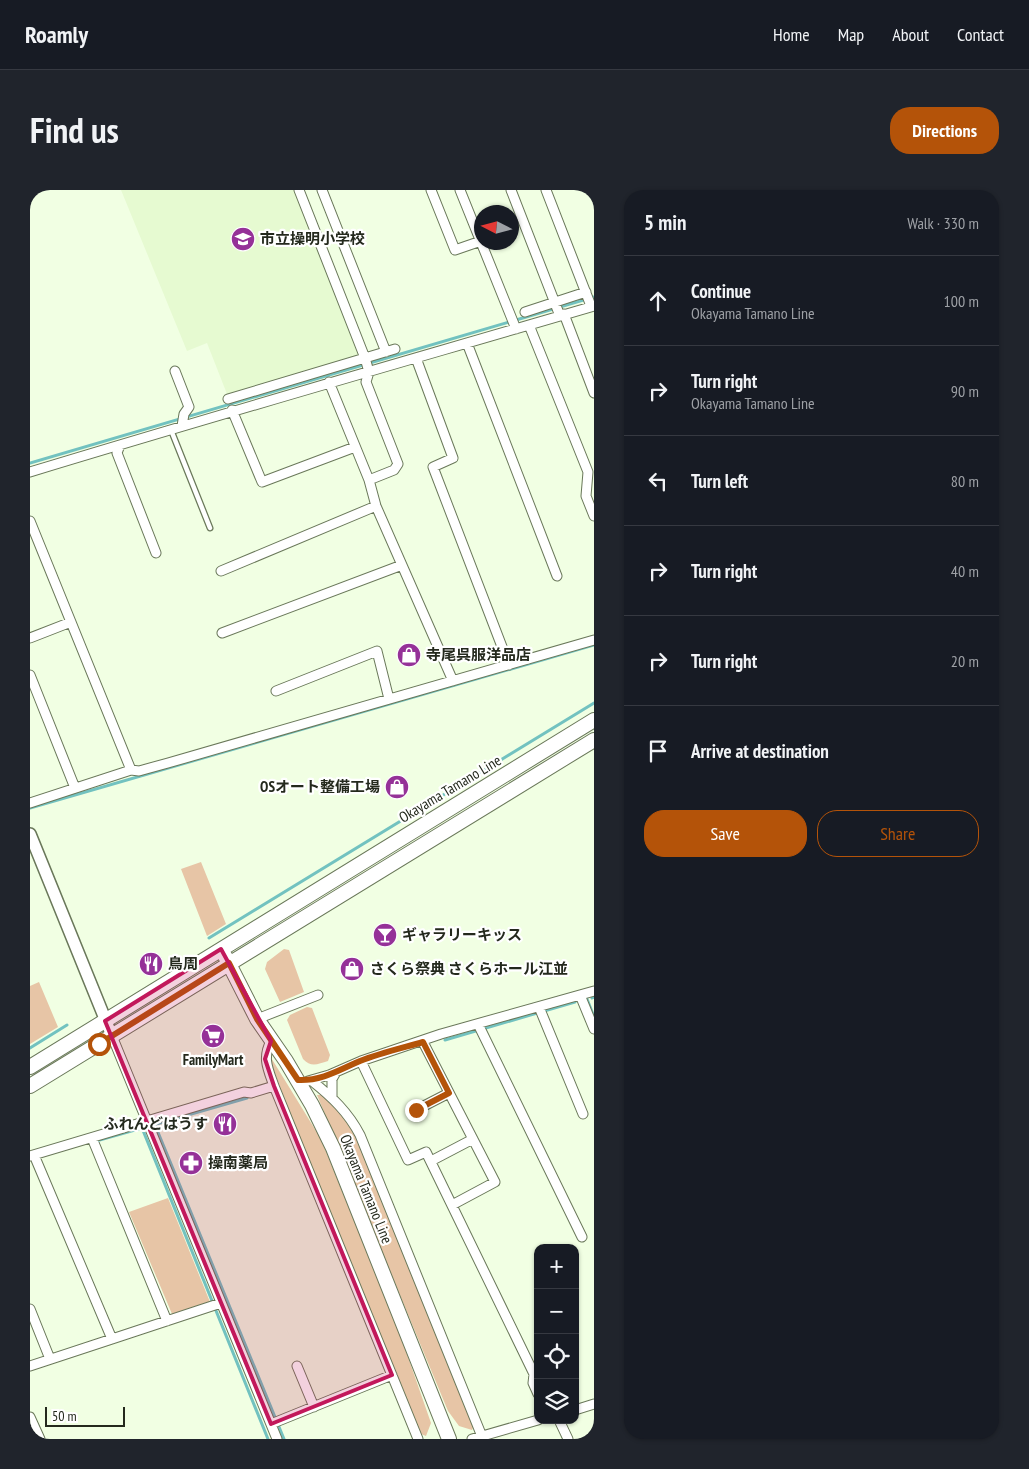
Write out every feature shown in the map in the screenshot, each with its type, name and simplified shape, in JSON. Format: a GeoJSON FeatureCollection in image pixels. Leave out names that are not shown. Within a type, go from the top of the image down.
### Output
{"type":"FeatureCollection","features":[{"type":"Feature","properties":{"kind":"main road","name":"Okayama Tamano Line"},"geometry":{"type":"LineString","coordinates":[[30,1067],[594,720]]}},
{"type":"Feature","properties":{"kind":"main road"},"geometry":{"type":"LineString","coordinates":[[30,1086],[594,740]]}},
{"type":"Feature","properties":{"kind":"main road","name":"Okayama Tamano Line"},"geometry":{"type":"LineString","coordinates":[[221,949],[257,1019],[298,1080],[333,1148],[450,1439]]}},
{"type":"Feature","properties":{"kind":"street"},"geometry":{"type":"LineString","coordinates":[[299,190],[367,364],[366,382],[398,464],[394,470],[369,480]]}},
{"type":"Feature","properties":{"kind":"street"},"geometry":{"type":"LineString","coordinates":[[322,190],[390,356]]}},
{"type":"Feature","properties":{"kind":"street"},"geometry":{"type":"LineString","coordinates":[[431,190],[455,250],[474,243]]}},
{"type":"Feature","properties":{"kind":"street"},"geometry":{"type":"LineString","coordinates":[[460,190],[474,224]]}},
{"type":"Feature","properties":{"kind":"street"},"geometry":{"type":"LineString","coordinates":[[511,190],[594,394]]}},
{"type":"Feature","properties":{"kind":"street"},"geometry":{"type":"LineString","coordinates":[[546,190],[590,300]]}},
{"type":"Feature","properties":{"kind":"street"},"geometry":{"type":"LineString","coordinates":[[485,250],[514,324]]}},
{"type":"Feature","properties":{"kind":"street"},"geometry":{"type":"LineString","coordinates":[[228,399],[367,364],[390,356],[416,358],[467,343],[514,324],[529,324],[559,310],[590,300]]}},
{"type":"Feature","properties":{"kind":"street"},"geometry":{"type":"LineString","coordinates":[[525,312],[559,310],[590,300]]}},
{"type":"Feature","properties":{"kind":"street"},"geometry":{"type":"LineString","coordinates":[[529,324],[588,472],[586,496],[594,516]]}},
{"type":"Feature","properties":{"kind":"street"},"geometry":{"type":"LineString","coordinates":[[467,343],[557,576]]}},
{"type":"Feature","properties":{"kind":"street"},"geometry":{"type":"LineString","coordinates":[[30,472],[171,429],[183,420],[232,410],[329,382],[367,364],[390,356]]}},
{"type":"Feature","properties":{"kind":"street"},"geometry":{"type":"LineString","coordinates":[[416,358],[453,458],[433,467],[509,665]]}},
{"type":"Feature","properties":{"kind":"street"},"geometry":{"type":"LineString","coordinates":[[175,371],[189,406],[183,420]]}},
{"type":"Feature","properties":{"kind":"street"},"geometry":{"type":"LineString","coordinates":[[329,382],[369,480],[376,506],[453,681]]}},
{"type":"Feature","properties":{"kind":"street"},"geometry":{"type":"LineString","coordinates":[[232,410],[262,482],[355,446]]}},
{"type":"Feature","properties":{"kind":"street"},"geometry":{"type":"LineString","coordinates":[[120,444],[117,453],[156,554]]}},
{"type":"Feature","properties":{"kind":"street"},"geometry":{"type":"LineString","coordinates":[[221,571],[376,506]]}},
{"type":"Feature","properties":{"kind":"street"},"geometry":{"type":"LineString","coordinates":[[30,522],[131,770]]}},
{"type":"Feature","properties":{"kind":"street"},"geometry":{"type":"LineString","coordinates":[[222,633],[402,565]]}},
{"type":"Feature","properties":{"kind":"street"},"geometry":{"type":"LineString","coordinates":[[30,638],[71,622]]}},
{"type":"Feature","properties":{"kind":"street"},"geometry":{"type":"LineString","coordinates":[[30,803],[131,770],[139,771],[158,766],[594,640]]}},
{"type":"Feature","properties":{"kind":"street"},"geometry":{"type":"LineString","coordinates":[[276,691],[377,651],[390,699]]}},
{"type":"Feature","properties":{"kind":"street"},"geometry":{"type":"LineString","coordinates":[[30,676],[75,788]]}},
{"type":"Feature","properties":{"kind":"street"},"geometry":{"type":"LineString","coordinates":[[30,834],[148,1125],[217,1304],[275,1423],[277,1439]]}},
{"type":"Feature","properties":{"kind":"street"},"geometry":{"type":"LineString","coordinates":[[298,1080],[312,1080],[361,1061],[423,1042],[481,1029],[541,1011],[594,991]]}},
{"type":"Feature","properties":{"kind":"street"},"geometry":{"type":"LineString","coordinates":[[257,1019],[318,995]]}},
{"type":"Feature","properties":{"kind":"street"},"geometry":{"type":"LineString","coordinates":[[580,995],[594,1029]]}},
{"type":"Feature","properties":{"kind":"street"},"geometry":{"type":"LineString","coordinates":[[541,1011],[583,1114]]}},
{"type":"Feature","properties":{"kind":"street"},"geometry":{"type":"LineString","coordinates":[[481,1029],[582,1237]]}},
{"type":"Feature","properties":{"kind":"street"},"geometry":{"type":"LineString","coordinates":[[271,1041],[266,1050],[265,1059],[274,1086],[418,1439]]}},
{"type":"Feature","properties":{"kind":"street"},"geometry":{"type":"LineString","coordinates":[[423,1042],[495,1182],[452,1205]]}},
{"type":"Feature","properties":{"kind":"street"},"geometry":{"type":"LineString","coordinates":[[361,1061],[408,1160],[426,1152],[534,1374],[534,1385]]}},
{"type":"Feature","properties":{"kind":"street"},"geometry":{"type":"LineString","coordinates":[[332,1096],[332,1079],[336,1072]]}},
{"type":"Feature","properties":{"kind":"street"},"geometry":{"type":"LineString","coordinates":[[312,1080],[332,1096],[350,1117],[360,1135],[483,1438]]}},
{"type":"Feature","properties":{"kind":"street"},"geometry":{"type":"LineString","coordinates":[[112,1339],[33,1157],[148,1125],[244,1092],[251,1093],[274,1086]]}},
{"type":"Feature","properties":{"kind":"street"},"geometry":{"type":"LineString","coordinates":[[416,1110],[449,1093]]}},
{"type":"Feature","properties":{"kind":"street"},"geometry":{"type":"LineString","coordinates":[[430,1161],[473,1139]]}},
{"type":"Feature","properties":{"kind":"street"},"geometry":{"type":"LineString","coordinates":[[93,1141],[167,1321]]}},
{"type":"Feature","properties":{"kind":"street"},"geometry":{"type":"LineString","coordinates":[[30,1366],[217,1304]]}},
{"type":"Feature","properties":{"kind":"street"},"geometry":{"type":"LineString","coordinates":[[30,1309],[50,1359]]}},
{"type":"Feature","properties":{"kind":"street"},"geometry":{"type":"LineString","coordinates":[[297,1366],[314,1407]]}},
{"type":"Feature","properties":{"kind":"street"},"geometry":{"type":"LineString","coordinates":[[275,1423],[392,1375]]}},
{"type":"Feature","properties":{"kind":"street"},"geometry":{"type":"LineString","coordinates":[[579,1409],[594,1404]]}},
{"type":"Feature","properties":{"kind":"street"},"geometry":{"type":"LineString","coordinates":[[30,1417],[40,1439]]}},
{"type":"Feature","properties":{"kind":"street"},"geometry":{"type":"LineString","coordinates":[[472,1439],[483,1438],[534,1421]]}},
{"type":"Feature","properties":{"kind":"street"},"geometry":{"type":"LineString","coordinates":[[561,1424],[568,1439]]}},
{"type":"Feature","properties":{"kind":"lane"},"geometry":{"type":"LineString","coordinates":[[171,429],[210,528]]}},
{"type":"Feature","properties":{"kind":"highlighted area"},"geometry":{"type":"Polygon","coordinates":[[[221,949],[271,1041],[265,1059],[274,1086],[392,1375],[271,1424],[105,1021],[221,949]]]}},
{"type":"Feature","properties":{"kind":"shaded area"},"geometry":{"type":"Polygon","coordinates":[[[121,190],[296,190],[360,352],[358,356],[227,394],[207,343],[187,351],[121,190]]]}},
{"type":"Feature","properties":{"kind":"shaded area"},"geometry":{"type":"Polygon","coordinates":[[[201,862],[226,924],[207,936],[181,869],[201,862]]]}},
{"type":"Feature","properties":{"kind":"shaded area"},"geometry":{"type":"Polygon","coordinates":[[[284,949],[289,950],[304,992],[280,1002],[265,969],[267,962],[284,949]]]}},
{"type":"Feature","properties":{"kind":"shaded area"},"geometry":{"type":"Polygon","coordinates":[[[39,982],[58,1027],[30,1044],[30,986],[39,982]]]}},
{"type":"Feature","properties":{"kind":"shaded area"},"geometry":{"type":"Polygon","coordinates":[[[307,1007],[312,1008],[330,1055],[328,1061],[318,1064],[309,1064],[303,1059],[287,1020],[290,1015],[307,1007]]]}},
{"type":"Feature","properties":{"kind":"shaded area"},"geometry":{"type":"Polygon","coordinates":[[[270,1056],[321,1139],[400,1334],[431,1423],[426,1436],[421,1434],[296,1131],[270,1056]]]}},
{"type":"Feature","properties":{"kind":"shaded area"},"geometry":{"type":"Polygon","coordinates":[[[317,1095],[323,1095],[346,1120],[357,1139],[474,1426],[472,1430],[459,1426],[448,1411],[317,1095]]]}},
{"type":"Feature","properties":{"kind":"shaded area"},"geometry":{"type":"Polygon","coordinates":[[[168,1198],[210,1302],[172,1314],[129,1212],[168,1198]]]}},
{"type":"Feature","properties":{"kind":"waterway"},"geometry":{"type":"LineString","coordinates":[[30,463],[594,297]]}},
{"type":"Feature","properties":{"kind":"waterway"},"geometry":{"type":"LineString","coordinates":[[30,808],[594,645]]}},
{"type":"Feature","properties":{"kind":"waterway"},"geometry":{"type":"LineString","coordinates":[[209,938],[594,703]]}},
{"type":"Feature","properties":{"kind":"waterway"},"geometry":{"type":"LineString","coordinates":[[587,999],[594,1017]]}},
{"type":"Feature","properties":{"kind":"waterway"},"geometry":{"type":"LineString","coordinates":[[445,1040],[575,1002]]}},
{"type":"Feature","properties":{"kind":"waterway"},"geometry":{"type":"LineString","coordinates":[[30,1048],[67,1025]]}},
{"type":"Feature","properties":{"kind":"waterway"},"geometry":{"type":"LineString","coordinates":[[153,1125],[247,1098]]}},
{"type":"Feature","properties":{"kind":"waterway"},"geometry":{"type":"LineString","coordinates":[[155,1125],[284,1439]]}},
{"type":"Feature","properties":{"kind":"waterway"},"geometry":{"type":"LineString","coordinates":[[142,1128],[268,1439]]}},
{"type":"Feature","properties":{"kind":"waterway"},"geometry":{"type":"LineString","coordinates":[[96,1141],[142,1128]]}},
{"type":"Feature","properties":{"kind":"place","name":"市立操明小学校"},"geometry":{"type":"Point","coordinates":[243,239]}},
{"type":"Feature","properties":{"kind":"place","name":"寺尾呉服洋品店"},"geometry":{"type":"Point","coordinates":[409,655]}},
{"type":"Feature","properties":{"kind":"place","name":"OSオート整備工場"},"geometry":{"type":"Point","coordinates":[397,787]}},
{"type":"Feature","properties":{"kind":"place","name":"ギャラリーキッス"},"geometry":{"type":"Point","coordinates":[385,935]}},
{"type":"Feature","properties":{"kind":"place","name":"鳥周"},"geometry":{"type":"Point","coordinates":[151,964]}},
{"type":"Feature","properties":{"kind":"place","name":"さくら祭典 さくらホール江並"},"geometry":{"type":"Point","coordinates":[352,969]}},
{"type":"Feature","properties":{"kind":"place","name":"FamilyMart"},"geometry":{"type":"Point","coordinates":[213,1036]}},
{"type":"Feature","properties":{"kind":"place","name":"ふれんどはうす"},"geometry":{"type":"Point","coordinates":[225,1124]}},
{"type":"Feature","properties":{"kind":"place","name":"操南薬局"},"geometry":{"type":"Point","coordinates":[191,1163]}},
{"type":"Feature","properties":{"kind":"route"},"geometry":{"type":"LineString","coordinates":[[99,1044],[131,1022],[229,963],[257,1019],[298,1080],[312,1080],[329,1075],[361,1061],[423,1042],[449,1093],[416,1110]]}}]}
